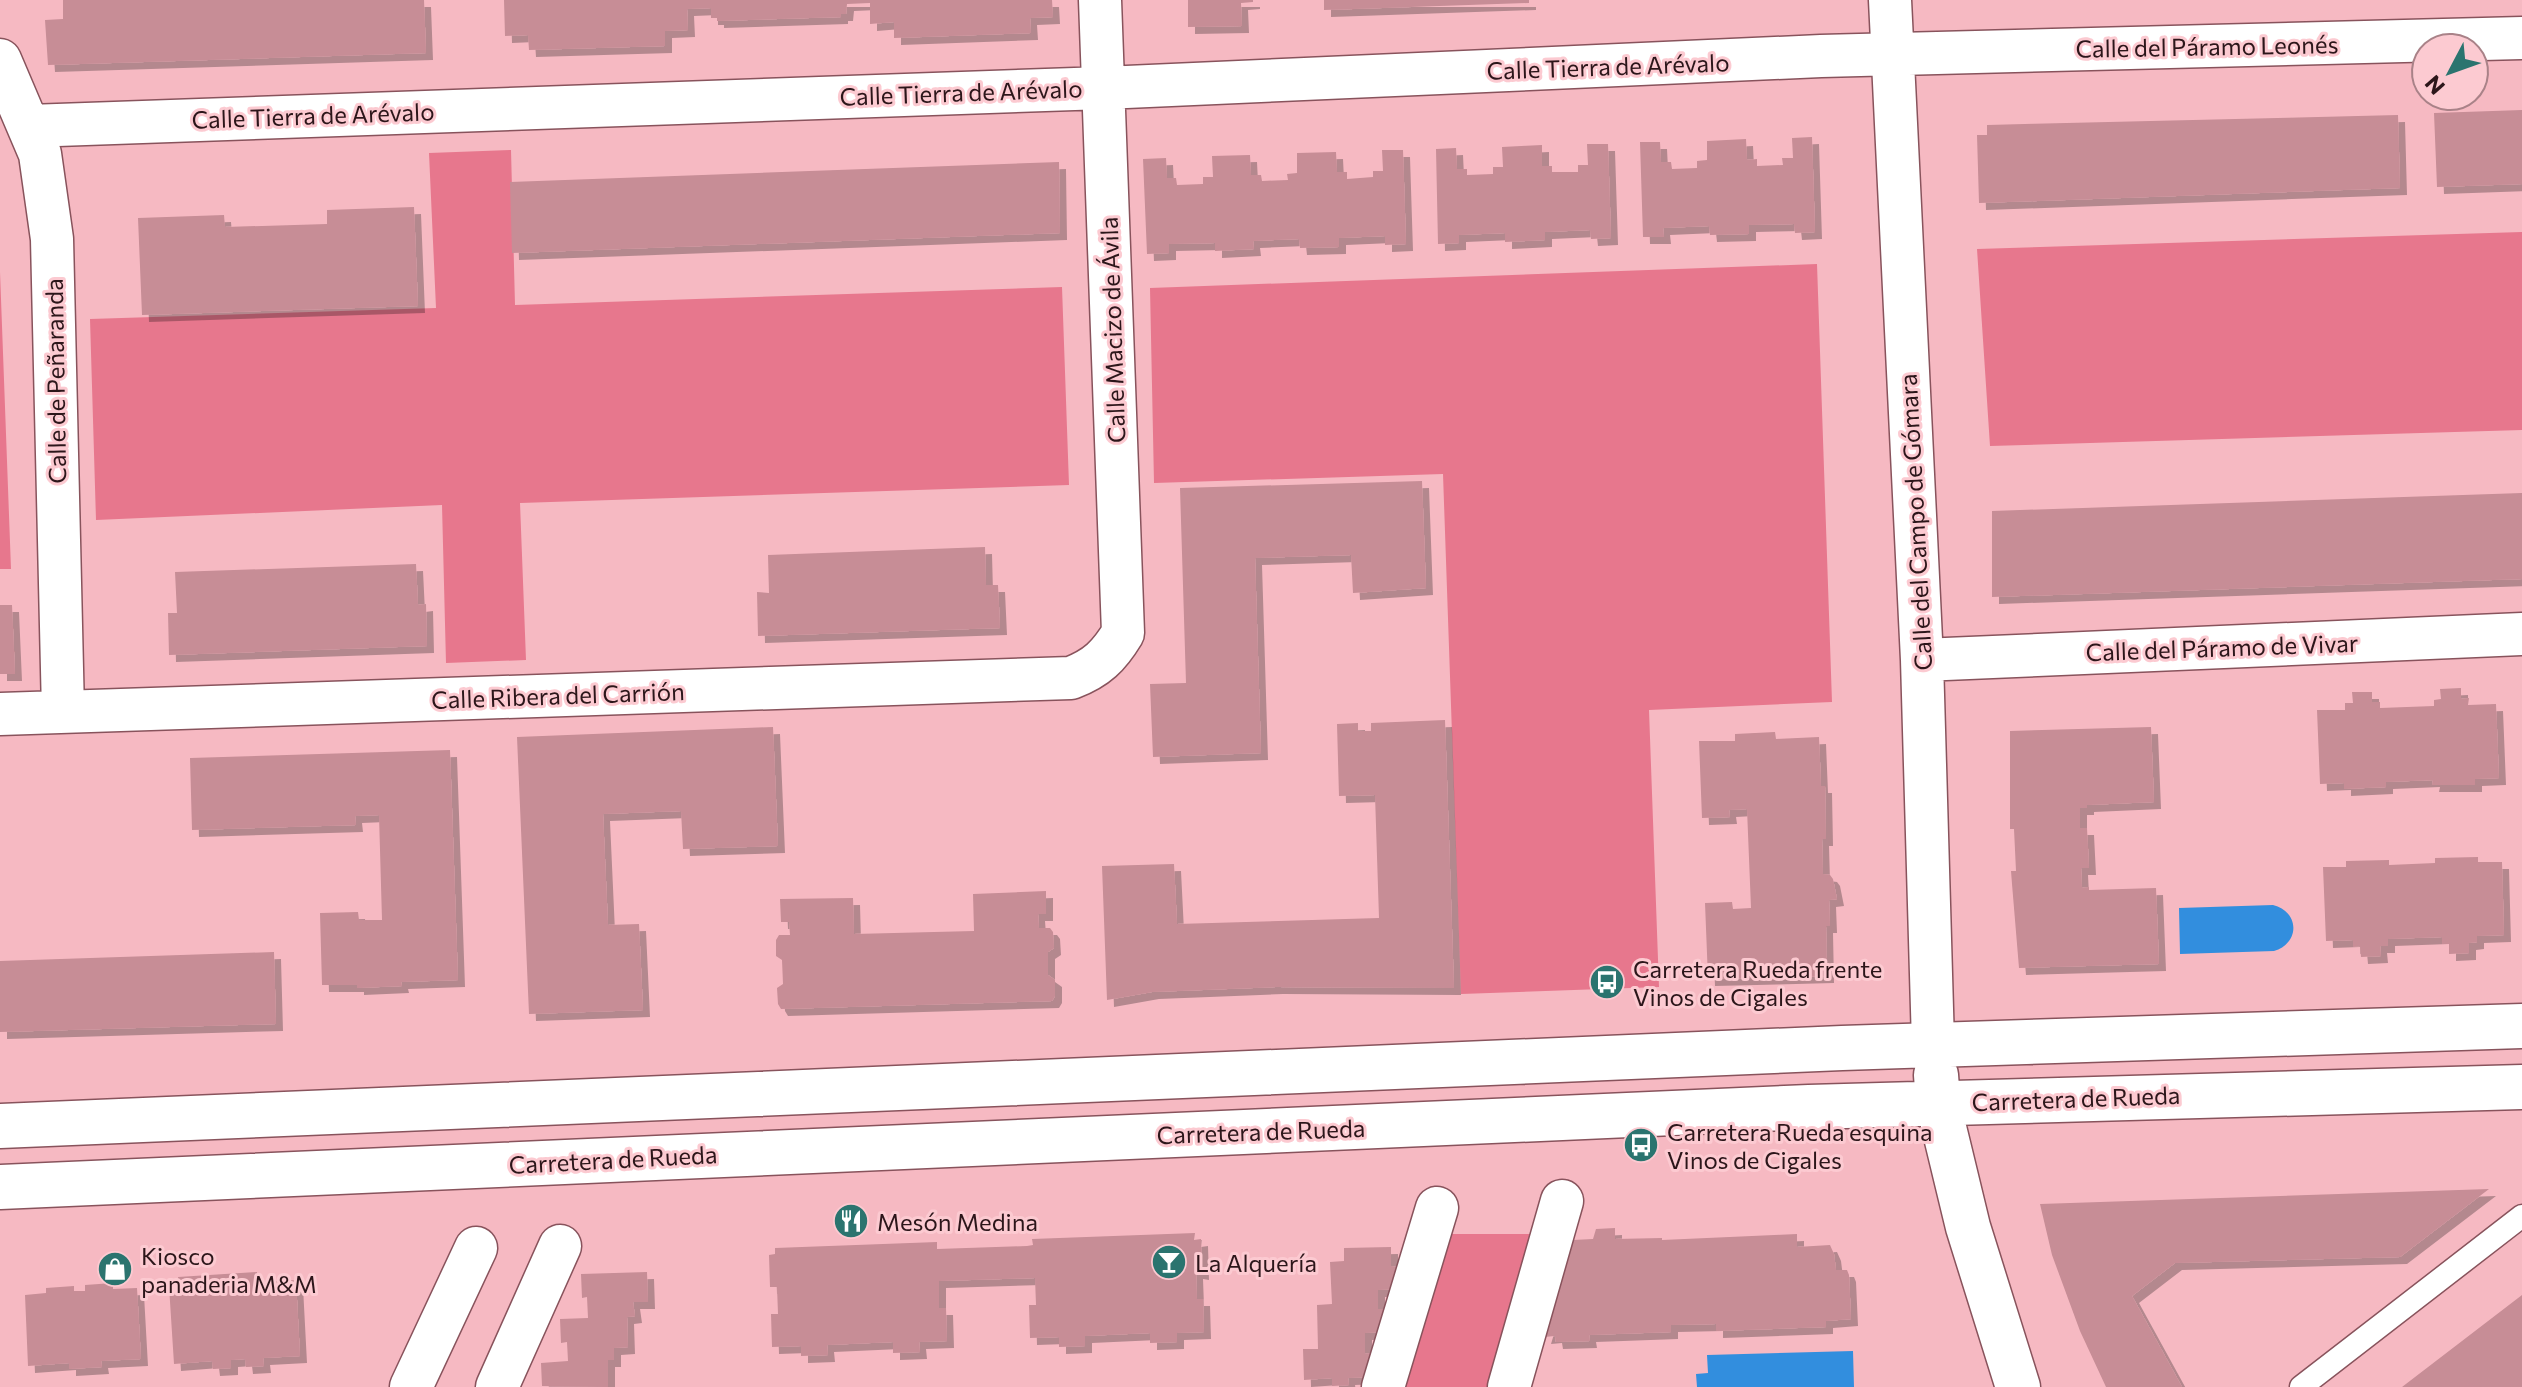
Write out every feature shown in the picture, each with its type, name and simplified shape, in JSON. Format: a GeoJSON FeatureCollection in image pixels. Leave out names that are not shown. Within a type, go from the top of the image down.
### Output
{"type":"FeatureCollection","features":[{"type":"Feature","properties":{"kind":"street","name":"Calle Macizo de Ávila"},"geometry":{"type":"LineString","coordinates":[[1100,0],[1123,633],[1109,655]]}},
{"type":"Feature","properties":{"kind":"street","name":"Calle del Campo de Gómara"},"geometry":{"type":"LineString","coordinates":[[1890,0],[1922,660],[1933,1044]]}},
{"type":"Feature","properties":{"kind":"street","name":"Calle del Páramo Leonés"},"geometry":{"type":"LineString","coordinates":[[1892,54],[2522,38]]}},
{"type":"Feature","properties":{"kind":"street","name":"Calle Tierra de Arévalo"},"geometry":{"type":"LineString","coordinates":[[29,126],[1104,88],[1892,54]]}},
{"type":"Feature","properties":{"kind":"street","name":"Calle de Peñaranda"},"geometry":{"type":"LineString","coordinates":[[0,60],[40,154],[52,239],[63,712]]}},
{"type":"Feature","properties":{"kind":"street","name":"Calle del Páramo de Vivar"},"geometry":{"type":"LineString","coordinates":[[1922,660],[2522,634]]}},
{"type":"Feature","properties":{"kind":"street","name":"Calle Ribera del Carrión"},"geometry":{"type":"LineString","coordinates":[[0,714],[1071,678],[1091,670],[1109,655]]}},
{"type":"Feature","properties":{"kind":"street"},"geometry":{"type":"LineString","coordinates":[[0,1126],[1933,1044],[2522,1026]]}},
{"type":"Feature","properties":{"kind":"street"},"geometry":{"type":"LineString","coordinates":[[1933,1044],[1938,1103],[1968,1227],[2018,1387]]}},
{"type":"Feature","properties":{"kind":"street","name":"Carretera de Rueda"},"geometry":{"type":"LineString","coordinates":[[0,1187],[1938,1103],[2522,1087]]}},
{"type":"Feature","properties":{"kind":"street"},"geometry":{"type":"LineString","coordinates":[[1509,1387],[1562,1201]]}},
{"type":"Feature","properties":{"kind":"street"},"geometry":{"type":"LineString","coordinates":[[1383,1387],[1437,1208]]}},
{"type":"Feature","properties":{"kind":"street"},"geometry":{"type":"LineString","coordinates":[[497,1387],[560,1246]]}},
{"type":"Feature","properties":{"kind":"street"},"geometry":{"type":"LineString","coordinates":[[411,1387],[476,1248]]}},
{"type":"Feature","properties":{"kind":"lane"},"geometry":{"type":"LineString","coordinates":[[2301,1387],[2522,1216]]}},
{"type":"Feature","properties":{"kind":"shaded area"},"geometry":{"type":"Polygon","coordinates":[[[511,150],[515,305],[1062,287],[1069,485],[520,503],[526,660],[446,663],[442,505],[96,520],[90,319],[436,308],[429,153],[511,150]]]}},
{"type":"Feature","properties":{"kind":"shaded area"},"geometry":{"type":"Polygon","coordinates":[[[2522,232],[2522,430],[1990,446],[1977,249],[2522,232]]]}},
{"type":"Feature","properties":{"kind":"shaded area"},"geometry":{"type":"Polygon","coordinates":[[[1817,264],[1832,702],[1649,710],[1659,987],[1461,994],[1443,474],[1154,483],[1150,288],[1817,264]]]}},
{"type":"Feature","properties":{"kind":"shaded area"},"geometry":{"type":"Polygon","coordinates":[[[0,272],[11,569],[0,569],[0,272]]]}},
{"type":"Feature","properties":{"kind":"shaded area"},"geometry":{"type":"Polygon","coordinates":[[[1420,1234],[1569,1234],[1525,1387],[1384,1387],[1420,1234]]]}},
{"type":"Feature","properties":{"kind":"water"},"geometry":{"type":"Polygon","coordinates":[[[2273,905],[2288,914],[2292,921],[2292,935],[2283,947],[2274,951],[2180,954],[2179,908],[2273,905]]]}},
{"type":"Feature","properties":{"kind":"water"},"geometry":{"type":"Polygon","coordinates":[[[1853,1351],[1854,1387],[1697,1387],[1696,1374],[1708,1373],[1707,1355],[1853,1351]]]}},
{"type":"Feature","properties":{"kind":"building"},"geometry":{"type":"Polygon","coordinates":[[[63,0],[424,0],[426,53],[48,65],[45,20],[63,19],[63,0]]]}},
{"type":"Feature","properties":{"kind":"building"},"geometry":{"type":"Polygon","coordinates":[[[504,0],[1052,0],[1053,17],[1030,18],[1031,33],[894,38],[894,22],[870,24],[870,3],[847,4],[846,14],[841,14],[841,17],[717,21],[717,18],[711,18],[711,8],[687,9],[688,30],[665,31],[665,46],[529,50],[528,35],[505,36],[504,0]]]}},
{"type":"Feature","properties":{"kind":"building"},"geometry":{"type":"Polygon","coordinates":[[[1188,0],[1253,2],[1241,3],[1242,26],[1188,27],[1188,0]]]}},
{"type":"Feature","properties":{"kind":"building"},"geometry":{"type":"Polygon","coordinates":[[[1324,0],[1529,0],[1529,3],[1324,10],[1324,0]]]}},
{"type":"Feature","properties":{"kind":"building"},"geometry":{"type":"Polygon","coordinates":[[[2522,110],[2522,184],[2437,187],[2434,113],[2522,110]]]}},
{"type":"Feature","properties":{"kind":"building"},"geometry":{"type":"Polygon","coordinates":[[[2398,115],[2400,188],[1979,203],[1977,135],[1987,135],[1987,125],[2398,115]]]}},
{"type":"Feature","properties":{"kind":"building"},"geometry":{"type":"Polygon","coordinates":[[[1812,137],[1815,232],[1795,233],[1794,224],[1749,225],[1749,234],[1710,235],[1709,226],[1663,228],[1664,237],[1643,237],[1640,142],[1660,142],[1661,162],[1671,162],[1672,169],[1697,168],[1697,161],[1707,160],[1707,141],[1746,139],[1747,160],[1757,159],[1757,166],[1783,165],[1782,158],[1793,158],[1792,138],[1812,137]]]}},
{"type":"Feature","properties":{"kind":"building"},"geometry":{"type":"Polygon","coordinates":[[[1587,144],[1608,144],[1611,238],[1591,239],[1590,230],[1545,232],[1545,240],[1505,242],[1505,233],[1459,235],[1459,243],[1438,244],[1436,149],[1456,148],[1457,169],[1467,169],[1467,175],[1493,174],[1493,167],[1503,167],[1502,147],[1542,145],[1542,166],[1552,166],[1552,172],[1578,172],[1578,165],[1588,165],[1587,144]]]}},
{"type":"Feature","properties":{"kind":"building"},"geometry":{"type":"Polygon","coordinates":[[[1382,150],[1403,150],[1406,244],[1385,245],[1385,236],[1339,238],[1339,247],[1300,248],[1299,239],[1253,241],[1254,249],[1215,251],[1215,243],[1169,244],[1169,253],[1147,254],[1143,159],[1166,158],[1167,178],[1176,178],[1177,185],[1203,184],[1203,177],[1213,177],[1212,156],[1250,155],[1251,175],[1261,175],[1262,181],[1288,180],[1287,174],[1297,173],[1297,153],[1336,152],[1337,172],[1347,172],[1347,179],[1373,177],[1373,171],[1383,171],[1382,150]]]}},
{"type":"Feature","properties":{"kind":"building"},"geometry":{"type":"Polygon","coordinates":[[[1059,162],[1060,233],[512,253],[510,182],[1059,162]]]}},
{"type":"Feature","properties":{"kind":"building"},"geometry":{"type":"Polygon","coordinates":[[[414,207],[418,306],[142,315],[138,218],[224,215],[225,227],[327,224],[327,210],[414,207]]]}},
{"type":"Feature","properties":{"kind":"building"},"geometry":{"type":"Polygon","coordinates":[[[1422,481],[1426,588],[1353,593],[1351,555],[1255,558],[1261,753],[1153,757],[1150,684],[1186,683],[1180,488],[1422,481]]]}},
{"type":"Feature","properties":{"kind":"building"},"geometry":{"type":"Polygon","coordinates":[[[2522,493],[2522,579],[1992,597],[1992,511],[2522,493]]]}},
{"type":"Feature","properties":{"kind":"building"},"geometry":{"type":"Polygon","coordinates":[[[985,547],[986,585],[998,585],[1000,628],[758,636],[757,592],[769,593],[768,555],[985,547]]]}},
{"type":"Feature","properties":{"kind":"building"},"geometry":{"type":"Polygon","coordinates":[[[416,564],[418,605],[426,604],[427,646],[169,655],[168,613],[177,613],[175,572],[416,564]]]}},
{"type":"Feature","properties":{"kind":"building"},"geometry":{"type":"Polygon","coordinates":[[[0,605],[12,605],[15,674],[0,674],[0,605]]]}},
{"type":"Feature","properties":{"kind":"building"},"geometry":{"type":"Polygon","coordinates":[[[2461,688],[2461,699],[2469,698],[2468,705],[2496,704],[2499,778],[2475,779],[2475,785],[2432,785],[2433,780],[2386,782],[2386,787],[2344,789],[2344,783],[2320,784],[2317,710],[2345,710],[2345,703],[2353,703],[2352,692],[2372,692],[2372,702],[2380,702],[2380,708],[2434,706],[2434,700],[2441,699],[2440,689],[2461,688]]]}},
{"type":"Feature","properties":{"kind":"building"},"geometry":{"type":"Polygon","coordinates":[[[1445,720],[1454,988],[1276,987],[1152,992],[1107,1000],[1102,866],[1174,864],[1177,924],[1379,918],[1375,795],[1339,796],[1337,724],[1358,723],[1358,731],[1371,731],[1371,723],[1445,720]]]}},
{"type":"Feature","properties":{"kind":"building"},"geometry":{"type":"Polygon","coordinates":[[[773,727],[778,846],[683,849],[681,811],[603,814],[608,925],[639,924],[643,1010],[529,1014],[517,737],[773,727]]]}},
{"type":"Feature","properties":{"kind":"building"},"geometry":{"type":"Polygon","coordinates":[[[2151,727],[2154,802],[2087,805],[2087,808],[2080,808],[2080,828],[2087,828],[2089,868],[2081,868],[2082,888],[2089,887],[2089,890],[2156,888],[2159,964],[2019,968],[2011,871],[2016,871],[2014,829],[2010,829],[2010,731],[2151,727]]]}},
{"type":"Feature","properties":{"kind":"building"},"geometry":{"type":"Polygon","coordinates":[[[1775,732],[1776,739],[1819,737],[1821,786],[1825,786],[1823,874],[1833,879],[1837,899],[1829,900],[1827,976],[1708,979],[1705,903],[1732,902],[1733,909],[1751,908],[1747,809],[1729,810],[1730,817],[1702,818],[1699,741],[1735,741],[1735,734],[1775,732]]]}},
{"type":"Feature","properties":{"kind":"building"},"geometry":{"type":"Polygon","coordinates":[[[450,750],[458,980],[401,982],[402,986],[357,988],[357,985],[322,985],[320,913],[358,912],[359,920],[382,920],[379,815],[355,816],[356,825],[192,830],[190,758],[450,750]]]}},
{"type":"Feature","properties":{"kind":"building"},"geometry":{"type":"Polygon","coordinates":[[[2478,857],[2478,862],[2502,862],[2504,935],[2477,936],[2477,942],[2469,943],[2469,953],[2449,954],[2449,944],[2442,944],[2442,937],[2388,939],[2388,946],[2380,946],[2381,956],[2361,957],[2360,946],[2353,947],[2353,940],[2326,941],[2323,867],[2346,867],[2346,861],[2389,860],[2389,865],[2435,863],[2435,858],[2478,857]]]}},
{"type":"Feature","properties":{"kind":"building"},"geometry":{"type":"Polygon","coordinates":[[[1046,891],[1046,914],[1038,914],[1039,928],[1050,928],[1053,932],[1054,948],[1048,952],[1048,975],[1055,980],[1052,1001],[781,1009],[778,1004],[777,988],[783,984],[782,960],[776,956],[776,940],[779,935],[790,935],[789,922],[781,922],[780,899],[853,898],[854,934],[974,931],[973,894],[1046,891]]]}},
{"type":"Feature","properties":{"kind":"building"},"geometry":{"type":"Polygon","coordinates":[[[274,952],[276,1024],[0,1032],[0,961],[274,952]]]}},
{"type":"Feature","properties":{"kind":"building"},"geometry":{"type":"Polygon","coordinates":[[[2489,1189],[2400,1257],[2175,1263],[2132,1296],[2182,1387],[2106,1387],[2080,1331],[2052,1255],[2040,1204],[2489,1189]]]}},
{"type":"Feature","properties":{"kind":"building"},"geometry":{"type":"Polygon","coordinates":[[[1615,1228],[1615,1239],[1797,1234],[1797,1247],[1830,1245],[1836,1270],[1847,1270],[1849,1275],[1851,1319],[1826,1321],[1826,1327],[1716,1331],[1716,1324],[1671,1325],[1671,1332],[1589,1335],[1590,1341],[1556,1342],[1555,1336],[1544,1337],[1573,1240],[1593,1239],[1596,1229],[1615,1228]]]}},
{"type":"Feature","properties":{"kind":"building"},"geometry":{"type":"Polygon","coordinates":[[[1195,1233],[1194,1240],[1201,1239],[1202,1273],[1196,1272],[1197,1299],[1203,1299],[1204,1332],[1177,1333],[1177,1342],[1150,1343],[1150,1333],[1085,1336],[1085,1346],[1059,1347],[1059,1337],[1030,1338],[1029,1305],[1036,1305],[1035,1278],[939,1281],[939,1308],[946,1308],[947,1341],[919,1342],[920,1352],[893,1353],[893,1342],[827,1345],[828,1355],[801,1356],[801,1346],[772,1347],[771,1314],[778,1314],[777,1287],[770,1287],[769,1255],[775,1254],[775,1248],[937,1242],[937,1249],[1027,1246],[1033,1245],[1032,1239],[1195,1233]]]}},
{"type":"Feature","properties":{"kind":"building"},"geometry":{"type":"Polygon","coordinates":[[[1391,1247],[1391,1266],[1396,1267],[1397,1289],[1378,1290],[1378,1309],[1384,1309],[1384,1332],[1365,1333],[1365,1354],[1371,1353],[1371,1377],[1348,1378],[1349,1385],[1332,1386],[1332,1378],[1304,1380],[1303,1349],[1318,1349],[1317,1305],[1332,1304],[1330,1262],[1344,1261],[1344,1248],[1391,1247]]]}},
{"type":"Feature","properties":{"kind":"building"},"geometry":{"type":"Polygon","coordinates":[[[257,1272],[257,1282],[296,1280],[300,1356],[263,1358],[264,1366],[246,1367],[245,1359],[231,1360],[231,1368],[213,1369],[212,1361],[174,1364],[169,1286],[179,1286],[178,1277],[257,1272]]]}},
{"type":"Feature","properties":{"kind":"building"},"geometry":{"type":"Polygon","coordinates":[[[647,1272],[648,1302],[633,1302],[635,1316],[627,1317],[628,1347],[614,1348],[614,1360],[608,1360],[608,1387],[542,1386],[541,1363],[568,1361],[567,1342],[561,1343],[560,1319],[588,1318],[587,1297],[582,1298],[581,1274],[647,1272]]]}},
{"type":"Feature","properties":{"kind":"building"},"geometry":{"type":"Polygon","coordinates":[[[113,1283],[113,1289],[137,1288],[141,1359],[101,1361],[102,1367],[69,1369],[69,1363],[28,1366],[25,1295],[46,1293],[46,1288],[74,1286],[74,1291],[85,1291],[85,1285],[113,1283]]]}},
{"type":"Feature","properties":{"kind":"building"},"geometry":{"type":"Polygon","coordinates":[[[2522,1295],[2522,1387],[2402,1387],[2522,1295]]]}},
{"type":"Feature","properties":{"kind":"place","name":"Carretera Rueda frente Vinos de Cigales"},"geometry":{"type":"Point","coordinates":[1607,982]}},
{"type":"Feature","properties":{"kind":"place","name":"Carretera Rueda esquina Vinos de Cigales"},"geometry":{"type":"Point","coordinates":[1641,1145]}},
{"type":"Feature","properties":{"kind":"place","name":"Mesón Medina"},"geometry":{"type":"Point","coordinates":[851,1221]}},
{"type":"Feature","properties":{"kind":"place","name":"La Alquería"},"geometry":{"type":"Point","coordinates":[1169,1262]}},
{"type":"Feature","properties":{"kind":"place","name":"Kiosco panaderia M&M"},"geometry":{"type":"Point","coordinates":[115,1269]}}]}
